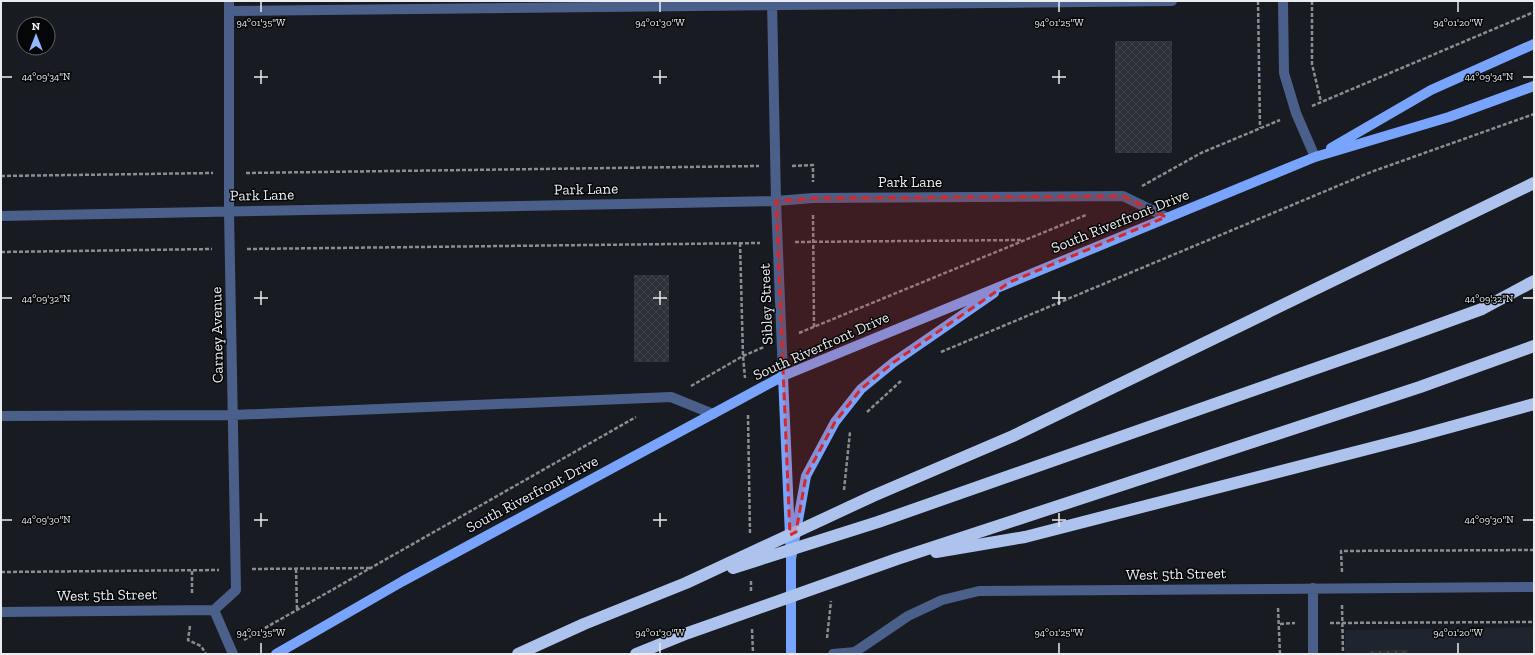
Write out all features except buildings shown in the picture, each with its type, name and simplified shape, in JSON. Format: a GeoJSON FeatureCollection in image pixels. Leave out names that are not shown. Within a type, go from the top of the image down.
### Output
{"type":"FeatureCollection","features":[{"type":"Feature","properties":{"kind":"highway"},"geometry":{"type":"LineString","coordinates":[[518,654],[584,624],[686,583],[873,496],[1013,436],[1120,386],[1534,183]]}},
{"type":"Feature","properties":{"kind":"highway"},"geometry":{"type":"LineString","coordinates":[[686,583],[878,522],[1482,309],[1534,282]]}},
{"type":"Feature","properties":{"kind":"highway"},"geometry":{"type":"LineString","coordinates":[[636,654],[688,633],[897,559],[1420,387],[1534,346]]}},
{"type":"Feature","properties":{"kind":"highway"},"geometry":{"type":"LineString","coordinates":[[897,559],[1025,537],[1406,439],[1534,404]]}},
{"type":"Feature","properties":{"kind":"main road","name":"South Riverfront Drive"},"geometry":{"type":"LineString","coordinates":[[1315,157],[1431,90],[1534,44]]}},
{"type":"Feature","properties":{"kind":"main road","name":"South Riverfront Drive"},"geometry":{"type":"LineString","coordinates":[[276,654],[403,580],[783,376],[1166,217],[1315,157],[1449,117],[1534,86]]}},
{"type":"Feature","properties":{"kind":"main road"},"geometry":{"type":"LineString","coordinates":[[791,559],[806,476],[835,422],[862,389],[894,362],[1010,282]]}},
{"type":"Feature","properties":{"kind":"main road","name":"Sibley Street"},"geometry":{"type":"LineString","coordinates":[[783,376],[791,559],[791,654]]}},
{"type":"Feature","properties":{"kind":"street"},"geometry":{"type":"LineString","coordinates":[[230,6],[1172,1]]}},
{"type":"Feature","properties":{"kind":"street"},"geometry":{"type":"LineString","coordinates":[[1283,1],[1284,73],[1296,113],[1315,157]]}},
{"type":"Feature","properties":{"kind":"street","name":"Sibley Street"},"geometry":{"type":"LineString","coordinates":[[772,3],[776,201],[783,376]]}},
{"type":"Feature","properties":{"kind":"street","name":"Carney Avenue"},"geometry":{"type":"LineString","coordinates":[[214,610],[236,590],[230,211],[230,6]]}},
{"type":"Feature","properties":{"kind":"street","name":"Park Lane"},"geometry":{"type":"LineString","coordinates":[[1,216],[776,201],[813,198],[1123,196],[1166,217]]}},
{"type":"Feature","properties":{"kind":"street"},"geometry":{"type":"LineString","coordinates":[[1,416],[233,415],[671,397],[713,414]]}},
{"type":"Feature","properties":{"kind":"street","name":"West 5th Street"},"geometry":{"type":"LineString","coordinates":[[833,654],[855,652],[908,616],[942,600],[979,591],[1534,587]]}},
{"type":"Feature","properties":{"kind":"street"},"geometry":{"type":"LineString","coordinates":[[1313,588],[1313,654]]}},
{"type":"Feature","properties":{"kind":"street"},"geometry":{"type":"LineString","coordinates":[[214,610],[232,651]]}},
{"type":"Feature","properties":{"kind":"street","name":"West 5th Street"},"geometry":{"type":"LineString","coordinates":[[1,612],[214,610]]}},
{"type":"Feature","properties":{"kind":"path"},"geometry":{"type":"LineString","coordinates":[[1258,1],[1260,128]]}},
{"type":"Feature","properties":{"kind":"path"},"geometry":{"type":"LineString","coordinates":[[1312,1],[1312,64],[1321,102]]}},
{"type":"Feature","properties":{"kind":"path"},"geometry":{"type":"LineString","coordinates":[[1123,196],[1201,153],[1534,12]]}},
{"type":"Feature","properties":{"kind":"path"},"geometry":{"type":"LineString","coordinates":[[940,353],[1370,172],[1534,114]]}},
{"type":"Feature","properties":{"kind":"path"},"geometry":{"type":"LineString","coordinates":[[1,176],[813,165],[814,328]]}},
{"type":"Feature","properties":{"kind":"path"},"geometry":{"type":"LineString","coordinates":[[671,397],[743,356],[1093,212]]}},
{"type":"Feature","properties":{"kind":"path"},"geometry":{"type":"LineString","coordinates":[[1,252],[1025,240]]}},
{"type":"Feature","properties":{"kind":"path"},"geometry":{"type":"LineString","coordinates":[[740,244],[743,356],[748,395],[750,536]]}},
{"type":"Feature","properties":{"kind":"path"},"geometry":{"type":"LineString","coordinates":[[862,416],[903,380]]}},
{"type":"Feature","properties":{"kind":"path"},"geometry":{"type":"LineString","coordinates":[[232,651],[297,610],[637,416]]}},
{"type":"Feature","properties":{"kind":"path"},"geometry":{"type":"LineString","coordinates":[[1343,654],[1341,551],[1534,550]]}},
{"type":"Feature","properties":{"kind":"path"},"geometry":{"type":"LineString","coordinates":[[1,572],[371,568]]}},
{"type":"Feature","properties":{"kind":"path"},"geometry":{"type":"LineString","coordinates":[[296,569],[297,610]]}},
{"type":"Feature","properties":{"kind":"path"},"geometry":{"type":"LineString","coordinates":[[751,576],[752,599]]}},
{"type":"Feature","properties":{"kind":"path"},"geometry":{"type":"LineString","coordinates":[[1272,608],[1280,608],[1280,654]]}},
{"type":"Feature","properties":{"kind":"path"},"geometry":{"type":"LineString","coordinates":[[1280,624],[1534,622]]}},
{"type":"Feature","properties":{"kind":"path"},"geometry":{"type":"LineString","coordinates":[[752,623],[753,654]]}},
{"type":"Feature","properties":{"kind":"highlighted area"},"geometry":{"type":"Polygon","coordinates":[[[1123,196],[1166,217],[1010,282],[894,362],[861,389],[835,422],[806,476],[796,532],[790,535],[776,201],[813,198],[1123,196]]]}},
{"type":"Feature","properties":{"kind":"shaded area"},"geometry":{"type":"Polygon","coordinates":[[[1534,627],[1534,654],[1345,654],[1345,630],[1534,627]]]}}]}
